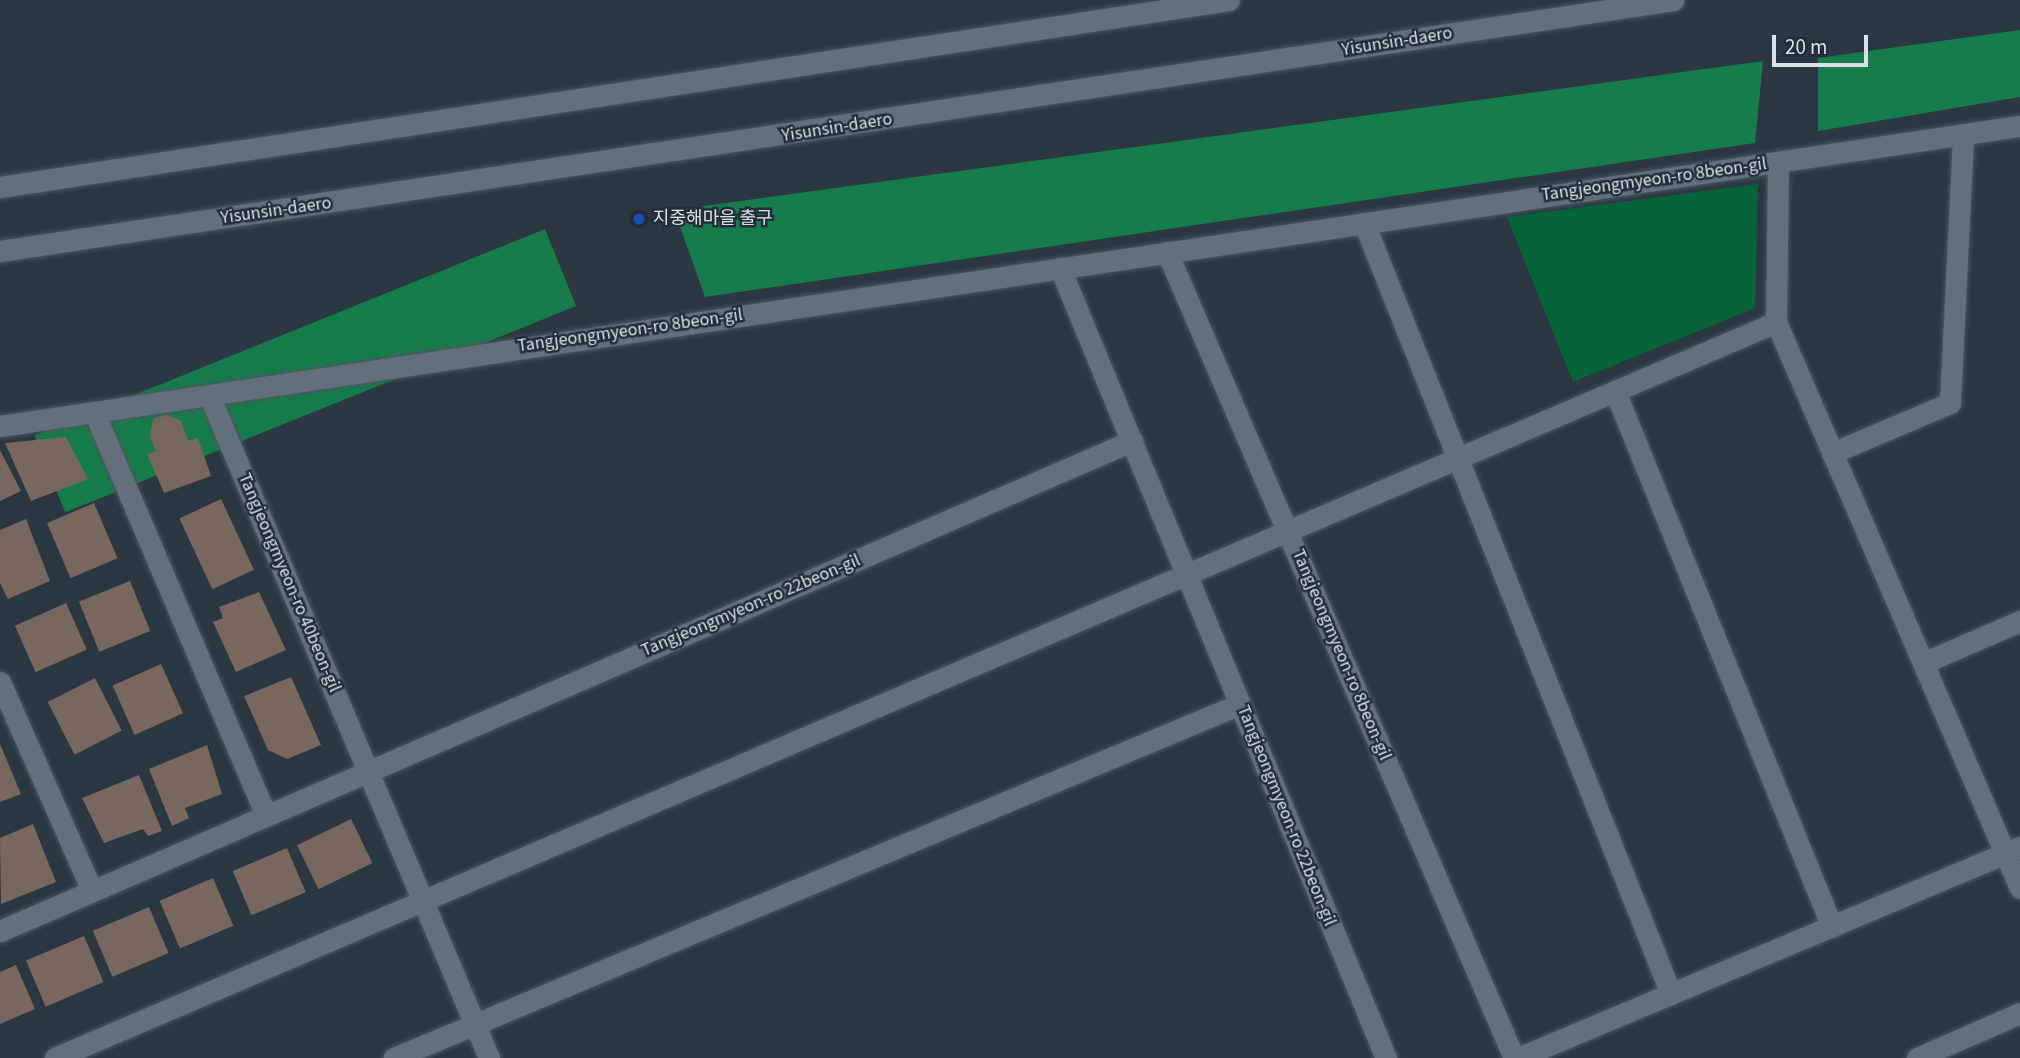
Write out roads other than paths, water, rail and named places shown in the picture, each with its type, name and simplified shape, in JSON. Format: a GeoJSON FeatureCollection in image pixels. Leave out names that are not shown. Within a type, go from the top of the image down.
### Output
{"type":"FeatureCollection","features":[{"type":"Feature","properties":{"kind":"street"},"geometry":{"type":"LineString","coordinates":[[0,187],[1229,0]]}},
{"type":"Feature","properties":{"kind":"street","name":"Yisunsin-daero"},"geometry":{"type":"LineString","coordinates":[[0,251],[1673,0]]}},
{"type":"Feature","properties":{"kind":"street","name":"Tangjeongmyeon-ro 8beon-gil"},"geometry":{"type":"LineString","coordinates":[[0,426],[2020,126]]}},
{"type":"Feature","properties":{"kind":"street"},"geometry":{"type":"LineString","coordinates":[[1832,453],[1950,403],[1963,134]]}},
{"type":"Feature","properties":{"kind":"street","name":"Tangjeongmyeon-ro 8beon-gil"},"geometry":{"type":"LineString","coordinates":[[1778,162],[1776,322],[1923,663],[2013,850],[2020,888]]}},
{"type":"Feature","properties":{"kind":"street"},"geometry":{"type":"LineString","coordinates":[[1364,223],[1671,993]]}},
{"type":"Feature","properties":{"kind":"street","name":"Tangjeongmyeon-ro 8beon-gil"},"geometry":{"type":"LineString","coordinates":[[1167,252],[1516,1058],[2013,850]]}},
{"type":"Feature","properties":{"kind":"street","name":"Tangjeongmyeon-ro 22beon-gil"},"geometry":{"type":"LineString","coordinates":[[1060,268],[1386,1058]]}},
{"type":"Feature","properties":{"kind":"street"},"geometry":{"type":"LineString","coordinates":[[55,1058],[1776,322]]}},
{"type":"Feature","properties":{"kind":"street"},"geometry":{"type":"LineString","coordinates":[[1615,391],[1832,927]]}},
{"type":"Feature","properties":{"kind":"street","name":"Tangjeongmyeon-ro 40beon-gil"},"geometry":{"type":"LineString","coordinates":[[209,395],[489,1058]]}},
{"type":"Feature","properties":{"kind":"street"},"geometry":{"type":"LineString","coordinates":[[94,412],[266,816]]}},
{"type":"Feature","properties":{"kind":"street","name":"Tangjeongmyeon-ro 22beon-gil"},"geometry":{"type":"LineString","coordinates":[[369,771],[1132,441]]}},
{"type":"Feature","properties":{"kind":"street"},"geometry":{"type":"LineString","coordinates":[[1923,663],[2020,621]]}},
{"type":"Feature","properties":{"kind":"street"},"geometry":{"type":"LineString","coordinates":[[0,682],[92,891]]}},
{"type":"Feature","properties":{"kind":"street"},"geometry":{"type":"LineString","coordinates":[[394,1058],[1240,704]]}},
{"type":"Feature","properties":{"kind":"street"},"geometry":{"type":"LineString","coordinates":[[0,931],[369,771]]}},
{"type":"Feature","properties":{"kind":"street"},"geometry":{"type":"LineString","coordinates":[[1917,1058],[2020,1013]]}},
{"type":"Feature","properties":{"kind":"place","name":"지중해마을 출구"},"geometry":{"type":"Point","coordinates":[639,219]}}]}
